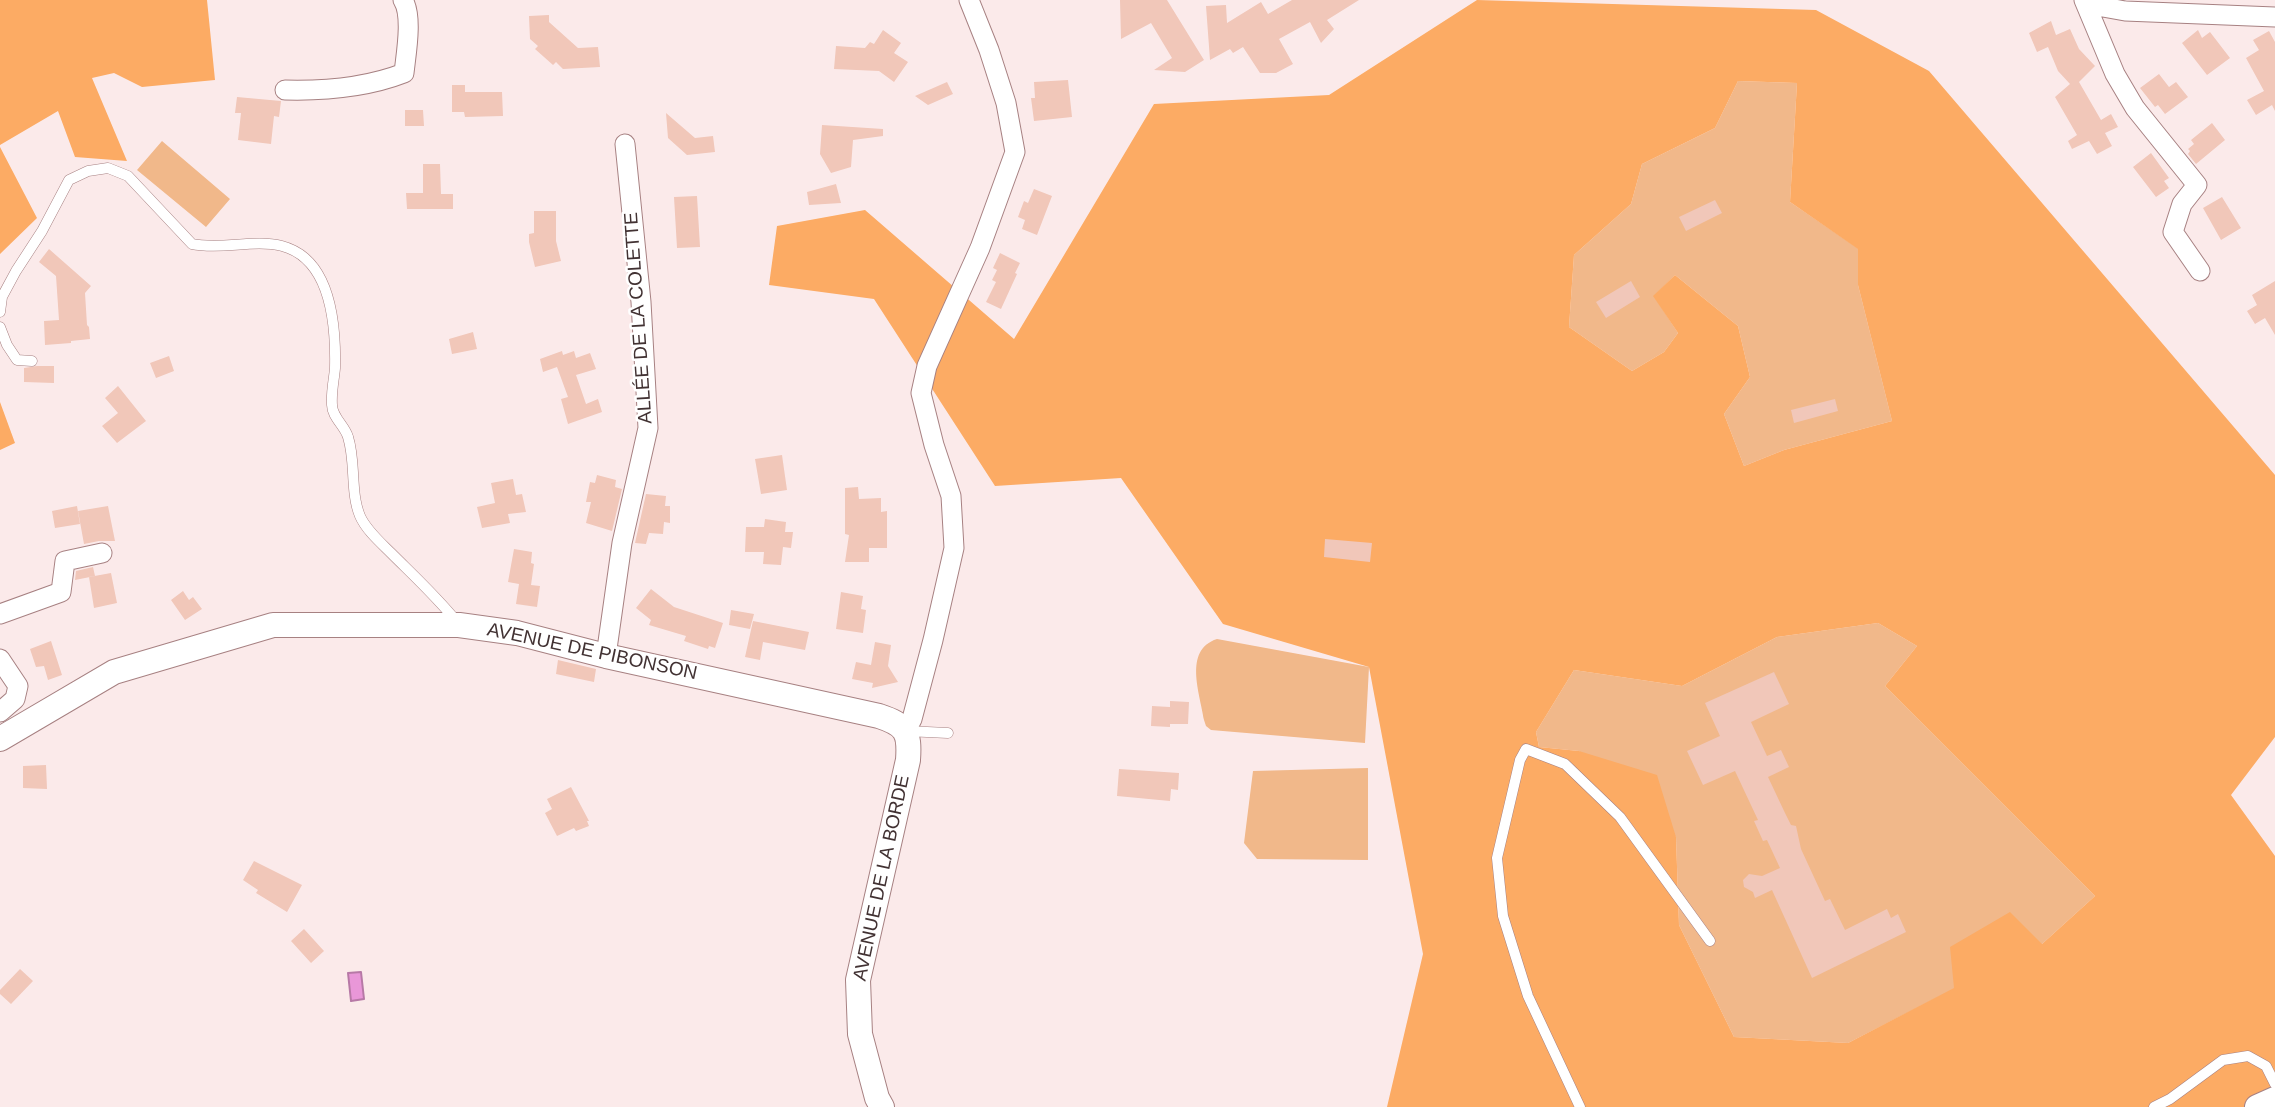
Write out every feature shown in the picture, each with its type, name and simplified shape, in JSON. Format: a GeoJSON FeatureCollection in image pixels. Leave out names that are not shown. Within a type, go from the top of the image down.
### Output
{"type":"FeatureCollection","features":[{"type":"Feature","properties":{"kind":"street"},"geometry":{"type":"LineString","coordinates":[[285,90],[311,91],[389,79],[404,73],[407,6],[403,0]]}},
{"type":"Feature","properties":{"kind":"street"},"geometry":{"type":"LineString","coordinates":[[906,731],[912,719],[933,640],[954,548],[951,496],[921,393],[927,366],[980,248],[1015,152],[1006,103],[989,50],[968,0]]}},
{"type":"Feature","properties":{"kind":"street"},"geometry":{"type":"LineString","coordinates":[[2085,2],[2125,11],[2275,17]]}},
{"type":"Feature","properties":{"kind":"street"},"geometry":{"type":"LineString","coordinates":[[2085,2],[2115,74],[2135,108],[2197,185],[2182,204],[2173,232],[2200,271]]}},
{"type":"Feature","properties":{"kind":"street","name":"ALLÉE DE LA COLETTE"},"geometry":{"type":"LineString","coordinates":[[606,656],[622,543],[648,428],[641,302],[625,144]]}},
{"type":"Feature","properties":{"kind":"street"},"geometry":{"type":"LineString","coordinates":[[0,614],[61,592],[65,561],[102,553]]}},
{"type":"Feature","properties":{"kind":"street","name":"AVENUE DE PIBONSON"},"geometry":{"type":"LineString","coordinates":[[0,739],[114,672],[273,625],[459,625],[517,633],[606,656],[880,716],[895,721],[906,731]]}},
{"type":"Feature","properties":{"kind":"street"},"geometry":{"type":"LineString","coordinates":[[0,659],[18,686],[15,699],[0,712]]}},
{"type":"Feature","properties":{"kind":"street","name":"AVENUE DE LA BORDE"},"geometry":{"type":"LineString","coordinates":[[882,1107],[877,1098],[860,1034],[858,979],[908,760],[909,743],[906,731]]}},
{"type":"Feature","properties":{"kind":"street"},"geometry":{"type":"LineString","coordinates":[[2257,1107],[2275,1099]]}},
{"type":"Feature","properties":{"kind":"lane"},"geometry":{"type":"LineString","coordinates":[[0,312],[2,297],[69,180],[88,171],[108,169],[128,176],[192,244],[207,247],[272,245],[301,254],[317,271],[327,294],[333,321],[335,367],[331,408],[348,436],[360,517],[376,538],[445,607],[459,625]]}},
{"type":"Feature","properties":{"kind":"lane"},"geometry":{"type":"LineString","coordinates":[[0,327],[17,360],[32,361]]}},
{"type":"Feature","properties":{"kind":"lane"},"geometry":{"type":"LineString","coordinates":[[906,731],[948,733]]}},
{"type":"Feature","properties":{"kind":"lane"},"geometry":{"type":"LineString","coordinates":[[1580,1107],[1528,996],[1503,916],[1497,858],[1520,760],[1526,749],[1565,764],[1620,817],[1710,941]]}},
{"type":"Feature","properties":{"kind":"lane"},"geometry":{"type":"LineString","coordinates":[[2154,1107],[2170,1099],[2223,1060],[2248,1056],[2266,1066],[2275,1084]]}},
{"type":"Feature","properties":{"kind":"shaded area"},"geometry":{"type":"Polygon","coordinates":[[[0,0],[207,0],[215,80],[142,87],[114,73],[92,78],[127,161],[75,157],[58,111],[0,145],[0,0]]]}},
{"type":"Feature","properties":{"kind":"shaded area"},"geometry":{"type":"Polygon","coordinates":[[[1477,0],[1816,10],[1929,71],[2275,475],[2275,737],[2231,795],[2275,856],[2275,1107],[1387,1107],[1423,954],[1369,667],[1223,624],[1121,478],[995,486],[874,299],[769,285],[777,226],[865,210],[1014,339],[1154,104],[1329,95],[1477,0]],[[1738,81],[1715,128],[1642,164],[1631,204],[1574,255],[1569,327],[1632,371],[1664,352],[1678,333],[1653,296],[1675,275],[1738,326],[1750,377],[1724,414],[1744,466],[1784,450],[1892,421],[1858,285],[1858,249],[1790,202],[1797,83],[1738,81]],[[1878,623],[1777,637],[1682,686],[1574,670],[1536,732],[1539,747],[1579,751],[1657,775],[1676,837],[1679,925],[1734,1037],[1848,1043],[1954,988],[1950,947],[2010,912],[2042,944],[2095,896],[1885,686],[1917,646],[1878,623]]]}},
{"type":"Feature","properties":{"kind":"shaded area"},"geometry":{"type":"Polygon","coordinates":[[[1738,81],[1797,83],[1790,202],[1859,249],[1858,285],[1892,421],[1784,450],[1744,466],[1724,414],[1750,377],[1738,326],[1675,275],[1654,296],[1678,333],[1664,352],[1632,371],[1569,327],[1574,255],[1631,204],[1642,164],[1715,128],[1738,81]]]}},
{"type":"Feature","properties":{"kind":"shaded area"},"geometry":{"type":"Polygon","coordinates":[[[162,141],[230,199],[206,227],[137,170],[162,141]]]}},
{"type":"Feature","properties":{"kind":"shaded area"},"geometry":{"type":"Polygon","coordinates":[[[0,147],[37,218],[0,254],[0,147]]]}},
{"type":"Feature","properties":{"kind":"shaded area"},"geometry":{"type":"Polygon","coordinates":[[[0,402],[15,443],[0,450],[0,402]]]}},
{"type":"Feature","properties":{"kind":"shaded area"},"geometry":{"type":"Polygon","coordinates":[[[1878,623],[1917,646],[1885,686],[2095,896],[2042,944],[1848,1043],[1734,1037],[1679,925],[1676,837],[1579,751],[1539,747],[1536,732],[1574,670],[1682,686],[1777,637],[1878,623]]]}},
{"type":"Feature","properties":{"kind":"shaded area"},"geometry":{"type":"Polygon","coordinates":[[[1217,639],[1369,667],[1365,743],[1211,730],[1204,720],[1196,674],[1200,652],[1217,639]]]}},
{"type":"Feature","properties":{"kind":"shaded area"},"geometry":{"type":"Polygon","coordinates":[[[1368,768],[1368,860],[1257,859],[1244,843],[1253,771],[1368,768]]]}},
{"type":"Feature","properties":{"kind":"shaded area"},"geometry":{"type":"Polygon","coordinates":[[[361,972],[364,999],[351,1001],[348,973],[361,972]]]}},
{"type":"Feature","properties":{"kind":"building"},"geometry":{"type":"Polygon","coordinates":[[[1120,0],[1167,0],[1204,60],[1185,72],[1154,70],[1172,58],[1151,23],[1121,39],[1120,0]]]}},
{"type":"Feature","properties":{"kind":"building"},"geometry":{"type":"Polygon","coordinates":[[[1292,0],[1359,0],[1327,20],[1334,29],[1321,43],[1310,22],[1279,39],[1293,64],[1276,73],[1260,73],[1243,47],[1233,53],[1230,49],[1210,60],[1206,6],[1226,5],[1227,23],[1261,2],[1268,14],[1292,0]]]}},
{"type":"Feature","properties":{"kind":"building"},"geometry":{"type":"Polygon","coordinates":[[[549,15],[549,22],[578,48],[598,47],[600,67],[563,69],[556,62],[553,65],[535,49],[538,46],[530,39],[529,16],[549,15]]]}},
{"type":"Feature","properties":{"kind":"building"},"geometry":{"type":"Polygon","coordinates":[[[2051,21],[2056,35],[2070,29],[2079,49],[2095,66],[2079,82],[2101,120],[2111,114],[2118,127],[2105,133],[2112,146],[2097,154],[2089,141],[2072,149],[2068,141],[2077,135],[2055,97],[2070,84],[2058,71],[2048,47],[2037,52],[2029,33],[2051,21]]]}},
{"type":"Feature","properties":{"kind":"building"},"geometry":{"type":"Polygon","coordinates":[[[883,30],[901,43],[894,53],[908,62],[894,82],[879,71],[834,69],[836,46],[865,48],[870,42],[874,44],[883,30]]]}},
{"type":"Feature","properties":{"kind":"building"},"geometry":{"type":"Polygon","coordinates":[[[2198,30],[2202,38],[2210,32],[2230,58],[2207,75],[2182,43],[2198,30]]]}},
{"type":"Feature","properties":{"kind":"building"},"geometry":{"type":"Polygon","coordinates":[[[2269,31],[2275,42],[2275,111],[2272,105],[2256,115],[2247,100],[2264,91],[2246,58],[2259,50],[2253,40],[2269,31]]]}},
{"type":"Feature","properties":{"kind":"building"},"geometry":{"type":"Polygon","coordinates":[[[2159,74],[2169,87],[2176,82],[2188,97],[2165,114],[2158,105],[2155,107],[2140,88],[2159,74]]]}},
{"type":"Feature","properties":{"kind":"building"},"geometry":{"type":"Polygon","coordinates":[[[1068,80],[1072,117],[1034,121],[1031,98],[1035,98],[1034,82],[1068,80]]]}},
{"type":"Feature","properties":{"kind":"building"},"geometry":{"type":"Polygon","coordinates":[[[947,82],[953,94],[928,105],[915,96],[947,82]]]}},
{"type":"Feature","properties":{"kind":"building"},"geometry":{"type":"Polygon","coordinates":[[[452,85],[465,85],[465,92],[502,92],[503,116],[465,117],[464,112],[452,112],[452,85]]]}},
{"type":"Feature","properties":{"kind":"building"},"geometry":{"type":"Polygon","coordinates":[[[237,97],[281,101],[279,117],[274,116],[271,144],[238,140],[241,113],[235,113],[237,97]]]}},
{"type":"Feature","properties":{"kind":"building"},"geometry":{"type":"Polygon","coordinates":[[[405,110],[423,110],[424,126],[405,126],[405,110]]]}},
{"type":"Feature","properties":{"kind":"building"},"geometry":{"type":"Polygon","coordinates":[[[666,113],[695,138],[713,136],[715,152],[687,155],[668,138],[666,113]]]}},
{"type":"Feature","properties":{"kind":"building"},"geometry":{"type":"Polygon","coordinates":[[[2212,123],[2225,140],[2196,164],[2188,154],[2188,149],[2194,144],[2191,140],[2212,123]]]}},
{"type":"Feature","properties":{"kind":"building"},"geometry":{"type":"Polygon","coordinates":[[[822,125],[883,129],[883,136],[853,140],[851,167],[831,173],[820,154],[822,125]]]}},
{"type":"Feature","properties":{"kind":"building"},"geometry":{"type":"Polygon","coordinates":[[[2151,153],[2169,178],[2164,181],[2169,188],[2156,197],[2133,167],[2151,153]]]}},
{"type":"Feature","properties":{"kind":"building"},"geometry":{"type":"Polygon","coordinates":[[[423,164],[440,164],[441,194],[453,194],[453,209],[407,209],[406,193],[423,193],[423,164]]]}},
{"type":"Feature","properties":{"kind":"building"},"geometry":{"type":"Polygon","coordinates":[[[836,184],[841,203],[809,205],[807,192],[836,184]]]}},
{"type":"Feature","properties":{"kind":"building"},"geometry":{"type":"Polygon","coordinates":[[[1034,189],[1052,196],[1037,235],[1022,229],[1025,220],[1018,217],[1024,201],[1028,203],[1034,189]]]}},
{"type":"Feature","properties":{"kind":"building"},"geometry":{"type":"Polygon","coordinates":[[[697,196],[700,247],[677,248],[674,197],[697,196]]]}},
{"type":"Feature","properties":{"kind":"building"},"geometry":{"type":"Polygon","coordinates":[[[2222,197],[2241,228],[2221,240],[2203,208],[2222,197]]]}},
{"type":"Feature","properties":{"kind":"building"},"geometry":{"type":"Polygon","coordinates":[[[1715,200],[1722,213],[1686,231],[1679,217],[1715,200]]]}},
{"type":"Feature","properties":{"kind":"building"},"geometry":{"type":"Polygon","coordinates":[[[534,211],[556,211],[556,241],[561,261],[535,267],[529,242],[529,234],[534,233],[534,211]]]}},
{"type":"Feature","properties":{"kind":"building"},"geometry":{"type":"Polygon","coordinates":[[[49,249],[91,286],[85,293],[90,339],[45,345],[44,321],[59,320],[56,276],[39,262],[49,249]]]}},
{"type":"Feature","properties":{"kind":"building"},"geometry":{"type":"Polygon","coordinates":[[[1000,253],[1020,263],[1001,309],[986,302],[996,282],[992,280],[997,270],[993,268],[1000,253]]]}},
{"type":"Feature","properties":{"kind":"building"},"geometry":{"type":"Polygon","coordinates":[[[1631,281],[1640,297],[1606,318],[1596,302],[1631,281]]]}},
{"type":"Feature","properties":{"kind":"building"},"geometry":{"type":"Polygon","coordinates":[[[2275,281],[2275,335],[2265,318],[2255,324],[2247,311],[2257,305],[2252,295],[2275,281]]]}},
{"type":"Feature","properties":{"kind":"building"},"geometry":{"type":"Polygon","coordinates":[[[473,332],[477,349],[452,354],[449,339],[473,332]]]}},
{"type":"Feature","properties":{"kind":"building"},"geometry":{"type":"Polygon","coordinates":[[[562,351],[563,355],[574,351],[576,358],[590,353],[596,369],[576,375],[586,404],[598,399],[602,412],[568,424],[561,399],[568,397],[557,367],[543,372],[540,359],[562,351]]]}},
{"type":"Feature","properties":{"kind":"building"},"geometry":{"type":"Polygon","coordinates":[[[169,356],[174,371],[156,378],[150,363],[169,356]]]}},
{"type":"Feature","properties":{"kind":"building"},"geometry":{"type":"Polygon","coordinates":[[[54,366],[54,383],[24,382],[24,368],[54,366]]]}},
{"type":"Feature","properties":{"kind":"building"},"geometry":{"type":"Polygon","coordinates":[[[118,386],[146,421],[117,443],[102,426],[118,413],[105,398],[118,386]]]}},
{"type":"Feature","properties":{"kind":"building"},"geometry":{"type":"Polygon","coordinates":[[[1835,399],[1838,411],[1794,423],[1791,410],[1835,399]]]}},
{"type":"Feature","properties":{"kind":"building"},"geometry":{"type":"Polygon","coordinates":[[[782,455],[787,490],[761,494],[755,459],[782,455]]]}},
{"type":"Feature","properties":{"kind":"building"},"geometry":{"type":"Polygon","coordinates":[[[597,475],[616,480],[615,487],[622,489],[612,531],[586,523],[591,502],[586,502],[590,482],[595,483],[597,475]]]}},
{"type":"Feature","properties":{"kind":"building"},"geometry":{"type":"Polygon","coordinates":[[[513,479],[516,495],[522,494],[526,512],[508,514],[510,523],[482,528],[477,507],[495,503],[491,483],[513,479]]]}},
{"type":"Feature","properties":{"kind":"building"},"geometry":{"type":"Polygon","coordinates":[[[858,487],[859,499],[881,498],[881,512],[887,511],[887,548],[869,548],[869,562],[845,562],[849,535],[845,534],[845,488],[858,487]]]}},
{"type":"Feature","properties":{"kind":"building"},"geometry":{"type":"Polygon","coordinates":[[[646,494],[666,496],[665,506],[670,506],[670,523],[664,522],[663,534],[649,533],[646,544],[635,543],[646,494]]]}},
{"type":"Feature","properties":{"kind":"building"},"geometry":{"type":"Polygon","coordinates":[[[77,506],[80,524],[55,528],[52,511],[77,506]]]}},
{"type":"Feature","properties":{"kind":"building"},"geometry":{"type":"Polygon","coordinates":[[[108,506],[115,541],[84,544],[78,511],[108,506]]]}},
{"type":"Feature","properties":{"kind":"building"},"geometry":{"type":"Polygon","coordinates":[[[765,519],[786,522],[785,532],[793,532],[791,548],[783,547],[781,565],[763,564],[764,552],[745,552],[746,527],[764,527],[765,519]]]}},
{"type":"Feature","properties":{"kind":"building"},"geometry":{"type":"Polygon","coordinates":[[[1325,539],[1372,543],[1370,562],[1324,557],[1325,539]]]}},
{"type":"Feature","properties":{"kind":"building"},"geometry":{"type":"Polygon","coordinates":[[[514,549],[532,552],[531,563],[534,564],[531,585],[540,586],[537,607],[516,604],[519,584],[508,582],[514,549]]]}},
{"type":"Feature","properties":{"kind":"building"},"geometry":{"type":"Polygon","coordinates":[[[93,567],[95,576],[75,580],[76,571],[93,567]]]}},
{"type":"Feature","properties":{"kind":"building"},"geometry":{"type":"Polygon","coordinates":[[[111,573],[117,603],[94,608],[89,577],[111,573]]]}},
{"type":"Feature","properties":{"kind":"building"},"geometry":{"type":"Polygon","coordinates":[[[651,589],[674,607],[723,623],[715,648],[709,646],[708,649],[684,641],[686,636],[649,625],[651,620],[636,608],[651,589]]]}},
{"type":"Feature","properties":{"kind":"building"},"geometry":{"type":"Polygon","coordinates":[[[183,591],[189,600],[193,597],[202,609],[185,620],[171,600],[183,591]]]}},
{"type":"Feature","properties":{"kind":"building"},"geometry":{"type":"Polygon","coordinates":[[[841,592],[863,596],[861,609],[866,610],[863,633],[836,629],[841,592]]]}},
{"type":"Feature","properties":{"kind":"building"},"geometry":{"type":"Polygon","coordinates":[[[731,610],[754,614],[750,629],[729,625],[731,610]]]}},
{"type":"Feature","properties":{"kind":"building"},"geometry":{"type":"Polygon","coordinates":[[[753,621],[809,632],[805,650],[763,642],[760,660],[745,657],[753,621]]]}},
{"type":"Feature","properties":{"kind":"building"},"geometry":{"type":"Polygon","coordinates":[[[51,641],[62,675],[48,680],[44,666],[36,667],[30,649],[51,641]]]}},
{"type":"Feature","properties":{"kind":"building"},"geometry":{"type":"Polygon","coordinates":[[[875,642],[891,645],[888,666],[898,682],[872,688],[873,683],[852,679],[856,662],[871,665],[875,642]]]}},
{"type":"Feature","properties":{"kind":"building"},"geometry":{"type":"Polygon","coordinates":[[[558,660],[596,669],[594,682],[556,674],[558,660]]]}},
{"type":"Feature","properties":{"kind":"building"},"geometry":{"type":"Polygon","coordinates":[[[1774,672],[1789,704],[1751,722],[1767,756],[1781,750],[1789,767],[1768,777],[1791,825],[1796,826],[1801,849],[1825,901],[1830,899],[1845,930],[1887,909],[1891,918],[1898,914],[1906,932],[1812,978],[1772,890],[1755,898],[1753,892],[1744,887],[1743,880],[1749,874],[1762,876],[1780,868],[1767,840],[1763,841],[1754,821],[1758,820],[1735,771],[1703,785],[1687,751],[1720,736],[1705,703],[1774,672]]]}},
{"type":"Feature","properties":{"kind":"building"},"geometry":{"type":"Polygon","coordinates":[[[1170,701],[1189,702],[1188,724],[1151,726],[1152,706],[1170,707],[1170,701]]]}},
{"type":"Feature","properties":{"kind":"building"},"geometry":{"type":"Polygon","coordinates":[[[46,765],[47,789],[23,788],[23,766],[46,765]]]}},
{"type":"Feature","properties":{"kind":"building"},"geometry":{"type":"Polygon","coordinates":[[[1119,769],[1179,773],[1178,790],[1171,789],[1170,801],[1117,796],[1119,769]]]}},
{"type":"Feature","properties":{"kind":"building"},"geometry":{"type":"Polygon","coordinates":[[[571,787],[589,826],[576,831],[574,828],[557,836],[545,813],[552,809],[547,799],[571,787]]]}},
{"type":"Feature","properties":{"kind":"building"},"geometry":{"type":"Polygon","coordinates":[[[254,861],[302,885],[287,912],[256,893],[258,890],[243,880],[254,861]]]}},
{"type":"Feature","properties":{"kind":"building"},"geometry":{"type":"Polygon","coordinates":[[[304,929],[324,951],[311,963],[291,941],[304,929]]]}},
{"type":"Feature","properties":{"kind":"building"},"geometry":{"type":"Polygon","coordinates":[[[20,969],[33,981],[11,1004],[0,994],[0,990],[20,969]]]}}]}
